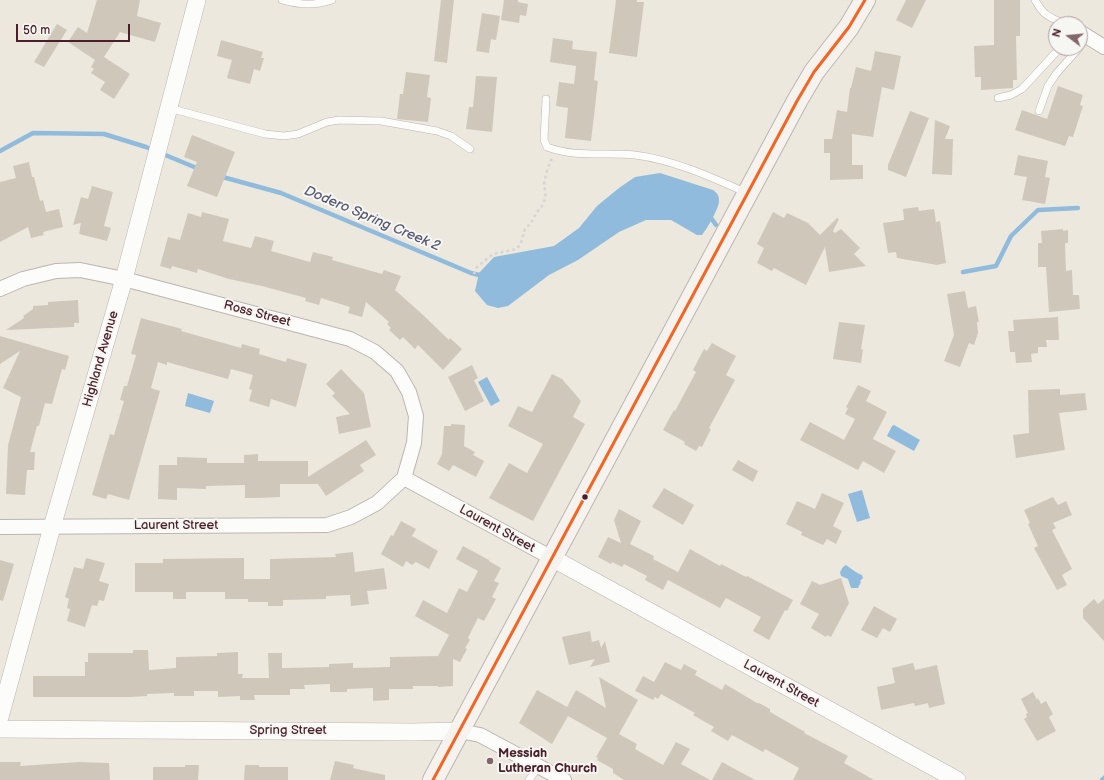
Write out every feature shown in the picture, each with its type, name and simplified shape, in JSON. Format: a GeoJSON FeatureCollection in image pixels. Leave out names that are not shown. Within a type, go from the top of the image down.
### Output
{"type":"FeatureCollection","features":[{"type":"Feature","properties":{"kind":"main road"},"geometry":{"type":"LineString","coordinates":[[433,780],[797,101],[814,72],[850,27],[865,0]]}},
{"type":"Feature","properties":{"kind":"street","name":"Highland Avenue"},"geometry":{"type":"LineString","coordinates":[[0,717],[52,527],[124,279],[198,0]]}},
{"type":"Feature","properties":{"kind":"street"},"geometry":{"type":"LineString","coordinates":[[1088,42],[1104,47]]}},
{"type":"Feature","properties":{"kind":"street","name":"Ross Street"},"geometry":{"type":"LineString","coordinates":[[0,288],[23,279],[56,271],[80,270],[124,279],[350,339],[375,352],[397,371],[409,392],[416,416],[414,443],[404,478]]}},
{"type":"Feature","properties":{"kind":"street","name":"Laurent Street"},"geometry":{"type":"LineString","coordinates":[[0,527],[327,524],[351,517],[377,503],[404,478],[957,780]]}},
{"type":"Feature","properties":{"kind":"street","name":"Spring Street"},"geometry":{"type":"LineString","coordinates":[[0,729],[405,732],[460,731],[480,735],[564,780]]}},
{"type":"Feature","properties":{"kind":"lane"},"geometry":{"type":"LineString","coordinates":[[282,0],[307,5],[332,0]]}},
{"type":"Feature","properties":{"kind":"lane"},"geometry":{"type":"LineString","coordinates":[[1035,0],[1041,11],[1048,16]]}},
{"type":"Feature","properties":{"kind":"lane"},"geometry":{"type":"LineString","coordinates":[[998,98],[1011,95],[1022,89],[1053,56]]}},
{"type":"Feature","properties":{"kind":"lane"},"geometry":{"type":"LineString","coordinates":[[1038,111],[1048,86],[1069,56]]}},
{"type":"Feature","properties":{"kind":"lane"},"geometry":{"type":"LineString","coordinates":[[546,99],[544,140],[547,147],[558,151],[579,154],[634,155],[657,160],[708,176],[748,193]]}},
{"type":"Feature","properties":{"kind":"lane"},"geometry":{"type":"LineString","coordinates":[[169,108],[265,134],[284,136],[298,134],[327,122],[339,120],[381,122],[437,131],[451,136],[470,149]]}},
{"type":"Feature","properties":{"kind":"lane"},"geometry":{"type":"LineString","coordinates":[[529,780],[539,766]]}},
{"type":"Feature","properties":{"kind":"path"},"geometry":{"type":"LineString","coordinates":[[474,274],[476,268],[493,254],[517,249],[525,228],[532,224],[546,197],[544,183],[545,177],[548,173],[550,161],[558,151]]}},
{"type":"Feature","properties":{"kind":"water"},"geometry":{"type":"Polygon","coordinates":[[[660,173],[713,190],[718,194],[719,201],[717,208],[702,235],[697,235],[671,220],[646,220],[619,232],[578,260],[549,275],[508,306],[498,308],[487,305],[475,291],[479,273],[494,257],[554,246],[579,228],[597,206],[619,188],[635,177],[660,173]]]}},
{"type":"Feature","properties":{"kind":"water"},"geometry":{"type":"Polygon","coordinates":[[[487,377],[500,401],[491,406],[478,382],[487,377]]]}},
{"type":"Feature","properties":{"kind":"water"},"geometry":{"type":"Polygon","coordinates":[[[188,393],[214,401],[210,413],[185,406],[188,393]]]}},
{"type":"Feature","properties":{"kind":"water"},"geometry":{"type":"Polygon","coordinates":[[[894,425],[920,440],[914,451],[887,436],[894,425]]]}},
{"type":"Feature","properties":{"kind":"water"},"geometry":{"type":"Polygon","coordinates":[[[862,490],[870,518],[857,522],[848,494],[862,490]]]}},
{"type":"Feature","properties":{"kind":"water"},"geometry":{"type":"Polygon","coordinates":[[[846,565],[862,575],[863,578],[860,581],[861,582],[858,588],[851,588],[848,579],[841,576],[840,572],[846,565]]]}},
{"type":"Feature","properties":{"kind":"building"},"geometry":{"type":"Polygon","coordinates":[[[97,0],[140,0],[137,16],[161,23],[155,42],[120,32],[104,57],[130,74],[114,99],[100,90],[105,82],[91,73],[94,69],[91,67],[95,60],[68,42],[78,27],[87,33],[97,0]]]}},
{"type":"Feature","properties":{"kind":"building"},"geometry":{"type":"Polygon","coordinates":[[[441,0],[454,0],[447,63],[434,61],[441,0]]]}},
{"type":"Feature","properties":{"kind":"building"},"geometry":{"type":"Polygon","coordinates":[[[504,0],[518,0],[518,2],[528,4],[526,16],[520,15],[519,23],[501,20],[504,0]]]}},
{"type":"Feature","properties":{"kind":"building"},"geometry":{"type":"Polygon","coordinates":[[[616,0],[637,0],[637,2],[644,2],[637,57],[609,53],[616,0]]]}},
{"type":"Feature","properties":{"kind":"building"},"geometry":{"type":"Polygon","coordinates":[[[906,0],[926,0],[912,28],[896,20],[906,0]]]}},
{"type":"Feature","properties":{"kind":"building"},"geometry":{"type":"Polygon","coordinates":[[[994,0],[1020,0],[1020,36],[1016,36],[1017,80],[1013,80],[1013,88],[981,90],[981,77],[975,77],[974,46],[994,45],[994,0]]]}},
{"type":"Feature","properties":{"kind":"building"},"geometry":{"type":"Polygon","coordinates":[[[482,13],[500,16],[496,40],[491,39],[489,53],[476,51],[482,13]]]}},
{"type":"Feature","properties":{"kind":"building"},"geometry":{"type":"Polygon","coordinates":[[[57,24],[67,30],[44,67],[34,62],[57,24]]]}},
{"type":"Feature","properties":{"kind":"building"},"geometry":{"type":"Polygon","coordinates":[[[553,38],[573,41],[572,49],[597,52],[594,80],[598,81],[591,141],[565,138],[568,108],[556,106],[559,82],[574,84],[576,66],[550,62],[553,38]]]}},
{"type":"Feature","properties":{"kind":"building"},"geometry":{"type":"Polygon","coordinates":[[[221,40],[263,52],[261,58],[264,58],[260,71],[254,69],[250,84],[227,78],[232,60],[217,56],[221,40]]]}},
{"type":"Feature","properties":{"kind":"building"},"geometry":{"type":"Polygon","coordinates":[[[875,51],[901,56],[894,90],[882,87],[873,137],[852,134],[852,165],[863,165],[863,179],[830,180],[830,153],[824,153],[824,139],[832,139],[837,110],[847,112],[850,88],[856,67],[871,71],[875,51]]]}},
{"type":"Feature","properties":{"kind":"building"},"geometry":{"type":"Polygon","coordinates":[[[406,72],[430,75],[427,97],[431,98],[428,122],[397,119],[400,94],[403,94],[406,72]]]}},
{"type":"Feature","properties":{"kind":"building"},"geometry":{"type":"Polygon","coordinates":[[[476,76],[497,77],[492,132],[466,129],[469,107],[473,107],[476,76]]]}},
{"type":"Feature","properties":{"kind":"building"},"geometry":{"type":"Polygon","coordinates":[[[1058,86],[1083,95],[1080,105],[1083,106],[1073,137],[1069,136],[1065,146],[1015,130],[1022,110],[1047,119],[1058,86]]]}},
{"type":"Feature","properties":{"kind":"building"},"geometry":{"type":"Polygon","coordinates":[[[910,111],[929,118],[906,177],[888,170],[888,165],[910,111]]]}},
{"type":"Feature","properties":{"kind":"building"},"geometry":{"type":"Polygon","coordinates":[[[935,120],[950,126],[945,139],[953,139],[952,175],[932,174],[935,120]]]}},
{"type":"Feature","properties":{"kind":"building"},"geometry":{"type":"Polygon","coordinates":[[[192,135],[235,152],[217,197],[187,186],[197,162],[184,157],[192,135]]]}},
{"type":"Feature","properties":{"kind":"building"},"geometry":{"type":"Polygon","coordinates":[[[1018,155],[1048,161],[1045,177],[1050,178],[1045,204],[1022,200],[1027,177],[1014,175],[1018,155]]]}},
{"type":"Feature","properties":{"kind":"building"},"geometry":{"type":"Polygon","coordinates":[[[29,162],[40,201],[43,200],[46,212],[59,209],[63,227],[43,232],[44,235],[31,238],[28,227],[0,242],[0,182],[16,178],[13,166],[29,162]]]}},
{"type":"Feature","properties":{"kind":"building"},"geometry":{"type":"Polygon","coordinates":[[[92,186],[113,192],[104,226],[111,228],[107,241],[79,234],[81,223],[73,225],[81,197],[88,199],[92,186]]]}},
{"type":"Feature","properties":{"kind":"building"},"geometry":{"type":"Polygon","coordinates":[[[918,207],[919,211],[934,209],[936,222],[940,221],[946,263],[937,265],[897,258],[896,252],[888,253],[883,223],[904,220],[903,209],[918,207]]]}},
{"type":"Feature","properties":{"kind":"building"},"geometry":{"type":"Polygon","coordinates":[[[202,212],[229,219],[223,241],[251,248],[255,236],[274,241],[271,251],[310,262],[313,252],[333,257],[332,260],[382,274],[384,270],[401,276],[395,290],[449,340],[450,338],[462,349],[443,370],[418,345],[415,349],[403,337],[400,340],[389,330],[391,328],[387,324],[389,322],[366,302],[362,317],[348,313],[350,307],[321,298],[319,305],[305,301],[306,298],[229,279],[198,269],[197,273],[172,266],[171,269],[160,266],[168,237],[180,240],[188,213],[201,217],[202,212]]]}},
{"type":"Feature","properties":{"kind":"building"},"geometry":{"type":"Polygon","coordinates":[[[773,212],[784,218],[787,213],[808,223],[820,235],[837,218],[839,219],[833,231],[835,233],[841,229],[860,248],[854,254],[866,266],[829,272],[825,247],[806,285],[774,268],[772,271],[757,263],[764,248],[757,244],[773,212]]]}},
{"type":"Feature","properties":{"kind":"building"},"geometry":{"type":"Polygon","coordinates":[[[1063,229],[1063,231],[1068,230],[1068,243],[1065,243],[1066,271],[1072,270],[1073,295],[1079,295],[1080,309],[1049,312],[1046,267],[1038,267],[1038,243],[1042,243],[1041,231],[1063,229]]]}},
{"type":"Feature","properties":{"kind":"building"},"geometry":{"type":"Polygon","coordinates":[[[965,291],[968,308],[976,306],[979,322],[977,322],[978,333],[974,345],[969,343],[960,367],[944,361],[954,335],[947,294],[965,291]]]}},
{"type":"Feature","properties":{"kind":"building"},"geometry":{"type":"Polygon","coordinates":[[[78,300],[79,323],[74,323],[74,327],[6,330],[24,318],[23,316],[33,309],[33,306],[48,305],[48,302],[78,300]]]}},
{"type":"Feature","properties":{"kind":"building"},"geometry":{"type":"Polygon","coordinates":[[[1058,317],[1059,340],[1046,340],[1047,347],[1038,347],[1038,353],[1031,354],[1032,362],[1016,363],[1015,352],[1010,352],[1008,331],[1014,331],[1013,320],[1058,317]]]}},
{"type":"Feature","properties":{"kind":"building"},"geometry":{"type":"Polygon","coordinates":[[[141,318],[182,329],[181,331],[241,348],[242,344],[260,349],[259,354],[286,362],[287,358],[307,364],[296,407],[271,399],[269,407],[249,401],[252,390],[249,389],[253,375],[231,369],[228,379],[167,362],[167,365],[158,362],[151,388],[160,391],[129,500],[108,494],[106,499],[92,495],[110,434],[114,435],[124,401],[120,400],[124,386],[127,386],[136,355],[131,354],[141,318]]]}},
{"type":"Feature","properties":{"kind":"building"},"geometry":{"type":"Polygon","coordinates":[[[839,322],[865,325],[861,349],[863,350],[861,363],[833,359],[839,322]]]}},
{"type":"Feature","properties":{"kind":"building"},"geometry":{"type":"Polygon","coordinates":[[[0,336],[69,356],[65,370],[62,369],[52,404],[45,403],[39,426],[37,426],[30,452],[35,452],[34,470],[27,470],[25,495],[6,494],[8,445],[21,397],[3,388],[20,351],[0,364],[0,336]]]}},
{"type":"Feature","properties":{"kind":"building"},"geometry":{"type":"Polygon","coordinates":[[[712,343],[736,356],[726,375],[735,380],[709,428],[711,429],[702,447],[699,446],[696,451],[684,444],[685,442],[663,430],[696,372],[693,370],[704,349],[707,351],[712,343]]]}},
{"type":"Feature","properties":{"kind":"building"},"geometry":{"type":"Polygon","coordinates":[[[472,365],[478,378],[474,380],[484,401],[465,411],[448,377],[472,365]]]}},
{"type":"Feature","properties":{"kind":"building"},"geometry":{"type":"Polygon","coordinates":[[[341,369],[364,393],[371,427],[339,434],[336,417],[350,414],[332,396],[335,393],[326,384],[341,369]]]}},
{"type":"Feature","properties":{"kind":"building"},"geometry":{"type":"Polygon","coordinates":[[[552,374],[562,379],[581,401],[573,417],[585,424],[533,521],[489,498],[509,463],[527,473],[543,444],[508,426],[518,406],[532,412],[552,374]]]}},
{"type":"Feature","properties":{"kind":"building"},"geometry":{"type":"Polygon","coordinates":[[[858,385],[871,391],[866,401],[887,412],[873,439],[896,451],[884,473],[863,461],[858,470],[800,440],[810,422],[844,440],[855,419],[845,414],[848,408],[846,407],[858,385]]]}},
{"type":"Feature","properties":{"kind":"building"},"geometry":{"type":"Polygon","coordinates":[[[1060,389],[1060,395],[1085,393],[1087,410],[1059,413],[1065,450],[1016,458],[1013,435],[1029,433],[1028,390],[1060,389]]]}},
{"type":"Feature","properties":{"kind":"building"},"geometry":{"type":"Polygon","coordinates":[[[451,424],[465,425],[464,446],[475,452],[473,455],[484,461],[476,477],[453,465],[449,471],[437,464],[442,454],[444,426],[451,426],[451,424]]]}},
{"type":"Feature","properties":{"kind":"building"},"geometry":{"type":"Polygon","coordinates":[[[366,440],[376,455],[360,465],[364,471],[326,496],[318,484],[280,484],[280,497],[245,498],[245,485],[206,486],[206,489],[177,488],[177,500],[158,499],[159,465],[177,465],[177,457],[207,458],[207,463],[244,463],[244,455],[258,454],[258,461],[308,461],[308,477],[366,440]]]}},
{"type":"Feature","properties":{"kind":"building"},"geometry":{"type":"Polygon","coordinates":[[[738,460],[758,471],[753,482],[732,470],[738,460]]]}},
{"type":"Feature","properties":{"kind":"building"},"geometry":{"type":"Polygon","coordinates":[[[664,488],[694,505],[683,525],[652,507],[664,488]]]}},
{"type":"Feature","properties":{"kind":"building"},"geometry":{"type":"Polygon","coordinates":[[[822,493],[844,503],[833,526],[842,531],[836,544],[827,539],[823,545],[801,535],[802,532],[786,524],[797,501],[815,509],[822,493]]]}},
{"type":"Feature","properties":{"kind":"building"},"geometry":{"type":"Polygon","coordinates":[[[1053,497],[1058,505],[1066,501],[1072,515],[1053,523],[1056,528],[1052,530],[1072,569],[1062,575],[1067,585],[1057,590],[1034,548],[1038,546],[1028,524],[1030,523],[1024,510],[1053,497]]]}},
{"type":"Feature","properties":{"kind":"building"},"geometry":{"type":"Polygon","coordinates":[[[619,509],[641,521],[630,544],[654,556],[653,559],[678,572],[690,549],[720,566],[721,564],[746,577],[747,576],[793,600],[787,611],[785,610],[769,640],[753,631],[761,617],[726,598],[720,608],[668,580],[663,590],[645,580],[647,576],[624,564],[622,567],[612,562],[611,564],[598,557],[608,537],[621,543],[614,520],[619,509]]]}},
{"type":"Feature","properties":{"kind":"building"},"geometry":{"type":"Polygon","coordinates":[[[401,521],[416,529],[412,536],[438,551],[429,569],[416,562],[412,565],[406,561],[403,567],[381,554],[391,535],[393,536],[401,521]]]}},
{"type":"Feature","properties":{"kind":"building"},"geometry":{"type":"Polygon","coordinates":[[[463,546],[501,568],[494,581],[499,583],[492,597],[496,599],[484,621],[478,618],[468,638],[470,640],[465,648],[467,649],[460,662],[453,659],[453,686],[413,686],[413,689],[389,689],[389,700],[373,701],[373,688],[347,689],[347,692],[330,692],[330,684],[304,685],[305,689],[290,689],[290,695],[254,695],[255,700],[240,700],[240,696],[218,697],[218,691],[194,691],[194,696],[174,696],[174,693],[147,694],[147,696],[131,697],[33,697],[33,676],[85,676],[85,662],[88,662],[88,653],[133,653],[133,650],[148,650],[149,670],[176,668],[176,657],[217,656],[217,653],[238,652],[238,674],[243,674],[242,678],[269,678],[268,653],[282,653],[282,668],[329,667],[329,664],[353,663],[353,668],[390,667],[390,657],[438,656],[449,635],[415,616],[423,600],[447,613],[459,588],[467,592],[478,571],[456,559],[463,546]]]}},
{"type":"Feature","properties":{"kind":"building"},"geometry":{"type":"Polygon","coordinates":[[[353,552],[355,572],[384,568],[387,589],[367,591],[369,604],[351,606],[350,595],[326,596],[326,599],[283,600],[283,606],[268,606],[268,602],[248,602],[248,599],[225,599],[225,592],[186,592],[186,599],[173,599],[173,592],[135,592],[135,563],[163,563],[163,559],[244,558],[244,579],[270,579],[270,559],[336,557],[335,554],[353,552]]]}},
{"type":"Feature","properties":{"kind":"building"},"geometry":{"type":"Polygon","coordinates":[[[86,558],[105,563],[99,581],[109,584],[104,601],[99,600],[97,606],[92,605],[85,627],[67,621],[70,609],[67,608],[69,599],[65,597],[74,567],[83,569],[86,558]]]}},
{"type":"Feature","properties":{"kind":"building"},"geometry":{"type":"Polygon","coordinates":[[[0,560],[14,564],[3,601],[0,600],[0,560]]]}},
{"type":"Feature","properties":{"kind":"building"},"geometry":{"type":"Polygon","coordinates":[[[841,578],[849,603],[831,637],[827,635],[826,637],[811,628],[819,614],[800,604],[812,581],[820,585],[841,578]]]}},
{"type":"Feature","properties":{"kind":"building"},"geometry":{"type":"Polygon","coordinates":[[[1094,599],[1098,604],[1104,599],[1104,641],[1083,618],[1083,609],[1094,599]]]}},
{"type":"Feature","properties":{"kind":"building"},"geometry":{"type":"Polygon","coordinates":[[[874,606],[897,619],[890,632],[883,628],[877,638],[861,630],[874,606]]]}},
{"type":"Feature","properties":{"kind":"building"},"geometry":{"type":"Polygon","coordinates":[[[590,631],[592,642],[599,640],[601,648],[605,641],[610,662],[590,667],[595,659],[569,665],[562,637],[590,631]]]}},
{"type":"Feature","properties":{"kind":"building"},"geometry":{"type":"Polygon","coordinates":[[[665,662],[681,670],[684,664],[697,671],[695,675],[722,690],[725,684],[770,709],[770,712],[805,732],[804,733],[848,756],[844,763],[874,780],[793,780],[799,768],[765,749],[763,752],[732,735],[728,741],[711,731],[714,727],[693,715],[695,713],[661,694],[658,699],[655,697],[653,700],[635,691],[643,676],[654,682],[665,662]]]}},
{"type":"Feature","properties":{"kind":"building"},"geometry":{"type":"Polygon","coordinates":[[[913,663],[915,670],[937,665],[945,704],[929,708],[928,703],[915,706],[914,703],[881,710],[877,687],[895,683],[892,668],[913,663]]]}},
{"type":"Feature","properties":{"kind":"building"},"geometry":{"type":"Polygon","coordinates":[[[599,677],[638,700],[619,734],[637,744],[635,749],[663,765],[676,742],[690,749],[681,764],[710,780],[624,780],[613,773],[613,769],[597,760],[598,758],[596,757],[607,738],[568,716],[552,744],[519,723],[537,690],[567,707],[576,690],[606,708],[599,677]]]}},
{"type":"Feature","properties":{"kind":"building"},"geometry":{"type":"Polygon","coordinates":[[[1033,692],[1041,704],[1046,701],[1053,714],[1049,717],[1056,731],[1037,741],[1024,719],[1027,717],[1026,714],[1028,713],[1021,699],[1033,692]]]}},
{"type":"Feature","properties":{"kind":"building"},"geometry":{"type":"Polygon","coordinates":[[[335,761],[354,765],[353,768],[385,775],[385,780],[330,780],[335,761]]]}},
{"type":"Feature","properties":{"kind":"building"},"geometry":{"type":"Polygon","coordinates":[[[0,762],[21,762],[20,766],[79,762],[109,763],[110,780],[0,780],[0,762]]]}},
{"type":"Feature","properties":{"kind":"building"},"geometry":{"type":"Polygon","coordinates":[[[722,762],[755,780],[712,780],[722,762]]]}},
{"type":"Feature","properties":{"kind":"building"},"geometry":{"type":"Polygon","coordinates":[[[185,765],[199,765],[198,780],[153,780],[153,767],[185,767],[185,765]]]}},
{"type":"Feature","properties":{"kind":"building"},"geometry":{"type":"Polygon","coordinates":[[[245,765],[259,765],[259,767],[288,767],[288,780],[244,780],[245,765]]]}},
{"type":"Feature","properties":{"kind":"waterway","name":"Dodero Spring Creek 2"},"geometry":{"type":"LineString","coordinates":[[0,151],[33,133],[104,134],[146,147],[199,169]]}},
{"type":"Feature","properties":{"kind":"waterway","name":"Dodero Spring Creek 2"},"geometry":{"type":"LineString","coordinates":[[219,176],[281,193],[471,273],[483,276]]}},
{"type":"Feature","properties":{"kind":"waterway"},"geometry":{"type":"LineString","coordinates":[[963,272],[996,266],[1011,236],[1038,210],[1078,208]]}},
{"type":"Feature","properties":{"kind":"waterway","name":"Dodero Spring Creek 2"},"geometry":{"type":"LineString","coordinates":[[709,215],[716,225]]}},
{"type":"Feature","properties":{"kind":"transit line"},"geometry":{"type":"LineString","coordinates":[[433,780],[797,101],[814,72],[849,27],[865,0]]}},
{"type":"Feature","properties":{"kind":"place","name":"Messiah Lutheran Church"},"geometry":{"type":"Point","coordinates":[490,761]}}]}
